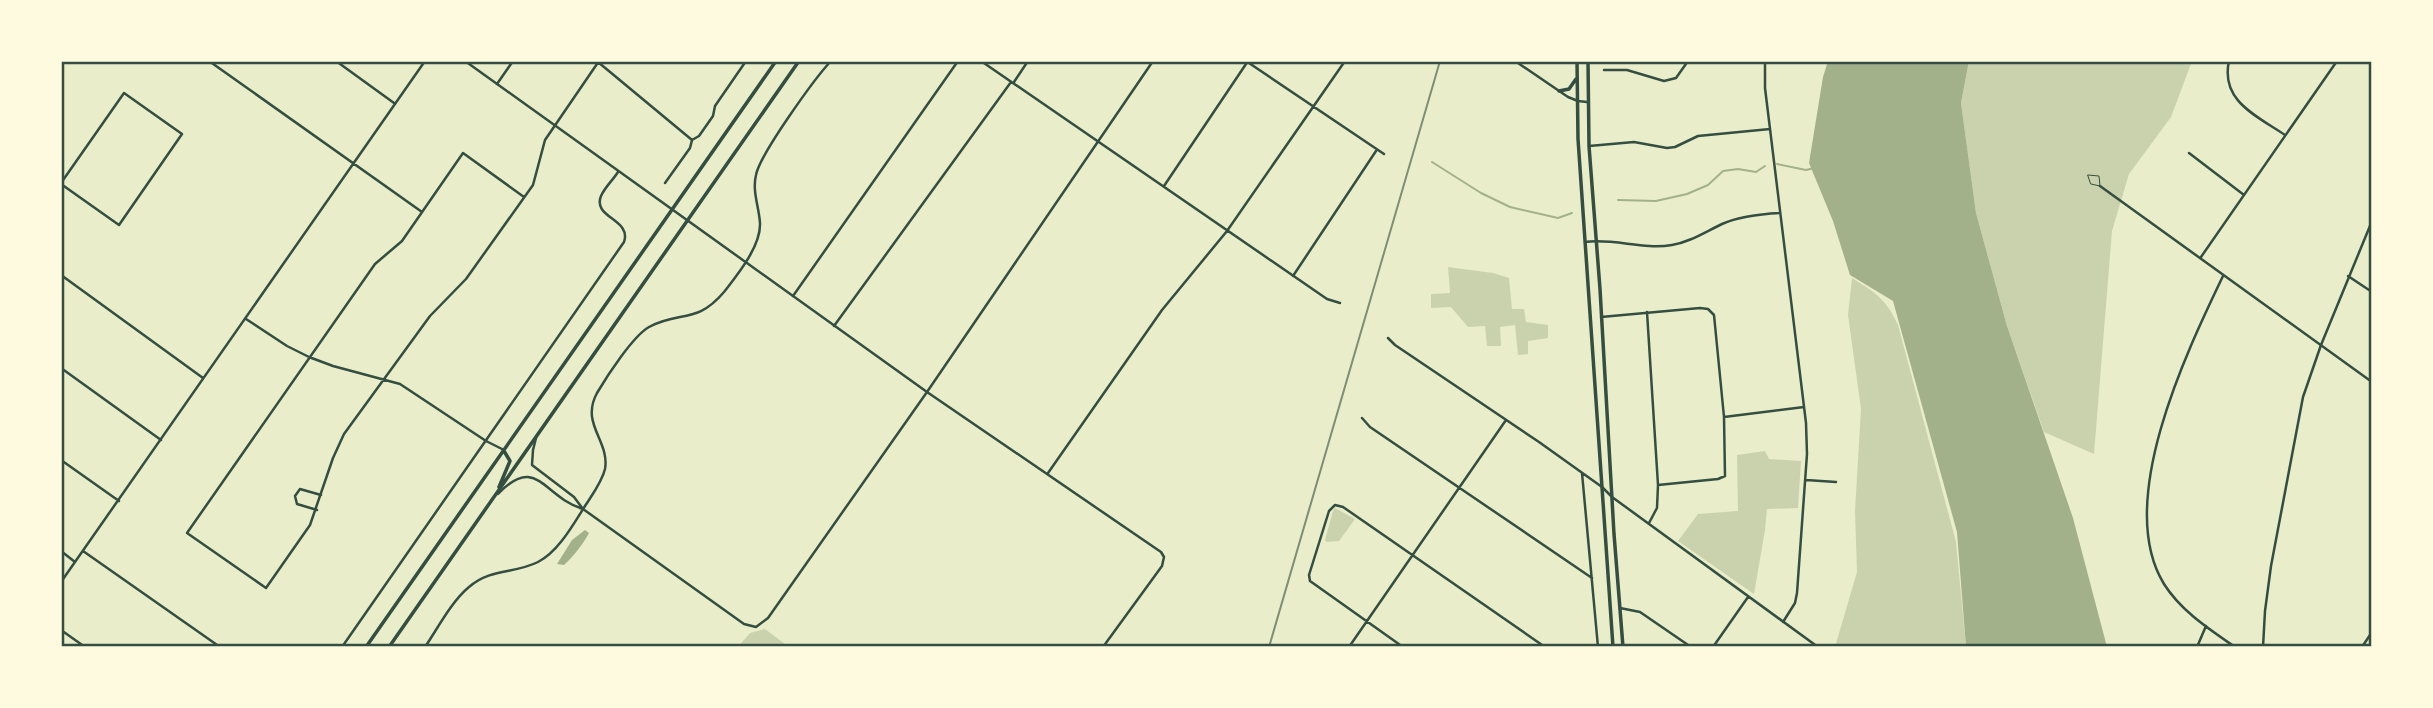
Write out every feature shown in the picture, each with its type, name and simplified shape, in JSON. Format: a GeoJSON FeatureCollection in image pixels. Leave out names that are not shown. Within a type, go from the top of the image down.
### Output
{"type":"FeatureCollection","features":[{"type":"Feature","properties":{"kind":"main road"},"geometry":{"type":"LineString","coordinates":[[366,647],[776,61]]}},
{"type":"Feature","properties":{"kind":"main road"},"geometry":{"type":"LineString","coordinates":[[389,647],[799,61]]}},
{"type":"Feature","properties":{"kind":"main road"},"geometry":{"type":"LineString","coordinates":[[1577,61],[1585,242],[1613,647]]}},
{"type":"Feature","properties":{"kind":"main road"},"geometry":{"type":"LineString","coordinates":[[1588,61],[1588,145],[1623,647]]}},
{"type":"Feature","properties":{"kind":"main road"},"geometry":{"type":"LineString","coordinates":[[1559,91],[1569,89],[1577,77]]}},
{"type":"Feature","properties":{"kind":"main road"},"geometry":{"type":"LineString","coordinates":[[493,499],[509,466],[509,458],[503,450]]}},
{"type":"Feature","properties":{"kind":"street"},"geometry":{"type":"LineString","coordinates":[[209,61],[422,212]]}},
{"type":"Feature","properties":{"kind":"street"},"geometry":{"type":"LineString","coordinates":[[336,61],[394,103]]}},
{"type":"Feature","properties":{"kind":"street"},"geometry":{"type":"LineString","coordinates":[[61,582],[425,61]]}},
{"type":"Feature","properties":{"kind":"street"},"geometry":{"type":"LineString","coordinates":[[464,61],[927,392],[1157,547],[1164,557],[1162,566],[1103,647]]}},
{"type":"Feature","properties":{"kind":"street"},"geometry":{"type":"LineString","coordinates":[[497,84],[513,61]]}},
{"type":"Feature","properties":{"kind":"street"},"geometry":{"type":"LineString","coordinates":[[665,183],[690,148],[692,140],[699,136],[713,116],[715,106],[746,61]]}},
{"type":"Feature","properties":{"kind":"street"},"geometry":{"type":"LineString","coordinates":[[425,647],[469,587],[497,572],[520,568],[545,557],[558,544],[583,509],[602,479],[605,467],[603,449],[592,421],[592,409],[598,393],[643,331],[666,320],[703,312],[725,291],[758,237],[760,223],[754,185],[761,160],[831,61]]}},
{"type":"Feature","properties":{"kind":"street"},"geometry":{"type":"LineString","coordinates":[[793,296],[958,61]]}},
{"type":"Feature","properties":{"kind":"street"},"geometry":{"type":"LineString","coordinates":[[981,61],[1327,299],[1340,303]]}},
{"type":"Feature","properties":{"kind":"street"},"geometry":{"type":"LineString","coordinates":[[834,326],[1028,61]]}},
{"type":"Feature","properties":{"kind":"street"},"geometry":{"type":"LineString","coordinates":[[537,436],[533,465],[574,497],[583,509],[744,624],[756,627],[768,618],[927,392],[1153,61]]}},
{"type":"Feature","properties":{"kind":"street"},"geometry":{"type":"LineString","coordinates":[[1048,473],[1162,310],[1227,231],[1345,61]]}},
{"type":"Feature","properties":{"kind":"street"},"geometry":{"type":"LineString","coordinates":[[1515,61],[1578,102],[1587,102]]}},
{"type":"Feature","properties":{"kind":"street"},"geometry":{"type":"LineString","coordinates":[[1604,70],[1627,70],[1664,81],[1676,78],[1683,72],[1688,61]]}},
{"type":"Feature","properties":{"kind":"street"},"geometry":{"type":"LineString","coordinates":[[1765,61],[1765,88],[1804,407],[1807,454],[1797,593],[1795,603],[1783,622]]}},
{"type":"Feature","properties":{"kind":"street"},"geometry":{"type":"LineString","coordinates":[[2229,61],[2227,75],[2230,92],[2242,105],[2286,135]]}},
{"type":"Feature","properties":{"kind":"street"},"geometry":{"type":"LineString","coordinates":[[2200,259],[2337,61]]}},
{"type":"Feature","properties":{"kind":"street"},"geometry":{"type":"LineString","coordinates":[[524,197],[463,153],[402,241],[374,264],[187,533],[266,588],[310,525],[344,434],[429,316],[466,279],[533,185],[539,170],[542,147],[599,62],[692,140]]}},
{"type":"Feature","properties":{"kind":"street"},"geometry":{"type":"LineString","coordinates":[[1164,187],[1247,62],[1384,154]]}},
{"type":"Feature","properties":{"kind":"street"},"geometry":{"type":"LineString","coordinates":[[2222,87],[2228,85]]}},
{"type":"Feature","properties":{"kind":"street"},"geometry":{"type":"LineString","coordinates":[[125,94],[182,134],[119,225],[61,183],[125,94]]}},
{"type":"Feature","properties":{"kind":"street"},"geometry":{"type":"LineString","coordinates":[[1588,145],[1634,142],[1667,148],[1698,136],[1770,128]]}},
{"type":"Feature","properties":{"kind":"street"},"geometry":{"type":"LineString","coordinates":[[1293,276],[1376,150]]}},
{"type":"Feature","properties":{"kind":"street"},"geometry":{"type":"LineString","coordinates":[[2189,153],[2244,195]]}},
{"type":"Feature","properties":{"kind":"street"},"geometry":{"type":"LineString","coordinates":[[342,647],[625,240],[624,229],[605,213],[600,202],[601,195],[618,172]]}},
{"type":"Feature","properties":{"kind":"street"},"geometry":{"type":"LineString","coordinates":[[2100,186],[2372,382]]}},
{"type":"Feature","properties":{"kind":"street"},"geometry":{"type":"LineString","coordinates":[[1585,242],[1669,246],[1692,240],[1739,218],[1780,213]]}},
{"type":"Feature","properties":{"kind":"street"},"geometry":{"type":"LineString","coordinates":[[2263,647],[2268,584],[2294,440],[2307,385],[2372,220]]}},
{"type":"Feature","properties":{"kind":"street"},"geometry":{"type":"LineString","coordinates":[[61,275],[203,378]]}},
{"type":"Feature","properties":{"kind":"street"},"geometry":{"type":"LineString","coordinates":[[2224,276],[2192,341],[2152,464],[2146,526],[2152,557],[2162,581],[2188,611],[2235,647]]}},
{"type":"Feature","properties":{"kind":"street"},"geometry":{"type":"LineString","coordinates":[[2348,276],[2372,292]]}},
{"type":"Feature","properties":{"kind":"street"},"geometry":{"type":"LineString","coordinates":[[1601,317],[1700,308],[1708,309],[1714,315],[1724,417],[1725,475],[1718,479],[1658,485]]}},
{"type":"Feature","properties":{"kind":"street"},"geometry":{"type":"LineString","coordinates":[[1647,313],[1658,485],[1657,508],[1649,523]]}},
{"type":"Feature","properties":{"kind":"street"},"geometry":{"type":"LineString","coordinates":[[246,318],[287,346],[309,357],[400,384],[503,450]]}},
{"type":"Feature","properties":{"kind":"street"},"geometry":{"type":"LineString","coordinates":[[1388,338],[1602,487],[1818,647]]}},
{"type":"Feature","properties":{"kind":"street"},"geometry":{"type":"LineString","coordinates":[[61,368],[161,440]]}},
{"type":"Feature","properties":{"kind":"street"},"geometry":{"type":"LineString","coordinates":[[1724,417],[1804,407]]}},
{"type":"Feature","properties":{"kind":"street"},"geometry":{"type":"LineString","coordinates":[[1362,418],[1370,427],[1592,578]]}},
{"type":"Feature","properties":{"kind":"street"},"geometry":{"type":"LineString","coordinates":[[1349,647],[1506,420]]}},
{"type":"Feature","properties":{"kind":"street"},"geometry":{"type":"LineString","coordinates":[[61,460],[119,501]]}},
{"type":"Feature","properties":{"kind":"street"},"geometry":{"type":"LineString","coordinates":[[1582,473],[1598,647]]}},
{"type":"Feature","properties":{"kind":"street"},"geometry":{"type":"LineString","coordinates":[[493,499],[510,481],[521,476],[532,477],[573,506],[583,509]]}},
{"type":"Feature","properties":{"kind":"street"},"geometry":{"type":"LineString","coordinates":[[1806,480],[1836,482]]}},
{"type":"Feature","properties":{"kind":"street"},"geometry":{"type":"LineString","coordinates":[[317,510],[297,504],[295,496],[300,489],[322,495]]}},
{"type":"Feature","properties":{"kind":"street"},"geometry":{"type":"LineString","coordinates":[[1403,647],[1310,581],[1309,575],[1329,511],[1335,505],[1343,507],[1545,647]]}},
{"type":"Feature","properties":{"kind":"street"},"geometry":{"type":"LineString","coordinates":[[61,551],[75,562]]}},
{"type":"Feature","properties":{"kind":"street"},"geometry":{"type":"LineString","coordinates":[[83,551],[220,647]]}},
{"type":"Feature","properties":{"kind":"street"},"geometry":{"type":"LineString","coordinates":[[1713,647],[1748,597]]}},
{"type":"Feature","properties":{"kind":"street"},"geometry":{"type":"LineString","coordinates":[[1620,608],[1640,611],[1691,647]]}},
{"type":"Feature","properties":{"kind":"street"},"geometry":{"type":"LineString","coordinates":[[2197,647],[2206,626]]}},
{"type":"Feature","properties":{"kind":"street"},"geometry":{"type":"LineString","coordinates":[[61,630],[85,647]]}},
{"type":"Feature","properties":{"kind":"street"},"geometry":{"type":"LineString","coordinates":[[2362,647],[2372,632]]}},
{"type":"Feature","properties":{"kind":"shaded area"},"geometry":{"type":"Polygon","coordinates":[[[1828,61],[1969,61],[1961,103],[1976,213],[2007,326],[2073,518],[2107,647],[1966,647],[1957,532],[1893,301],[1850,275],[1833,221],[1809,163],[1828,61]]]}},
{"type":"Feature","properties":{"kind":"shaded area"},"geometry":{"type":"Polygon","coordinates":[[[1969,61],[2192,61],[2171,117],[2129,174],[2112,231],[2094,454],[2044,432],[2007,326],[1976,213],[1961,103],[1969,61]]]}},
{"type":"Feature","properties":{"kind":"shaded area"},"geometry":{"type":"Polygon","coordinates":[[[1448,267],[1509,278],[1512,309],[1524,309],[1526,322],[1548,325],[1548,338],[1528,341],[1528,354],[1518,355],[1515,325],[1500,327],[1501,346],[1487,346],[1485,326],[1468,327],[1451,307],[1431,308],[1431,294],[1450,293],[1448,267]]]}},
{"type":"Feature","properties":{"kind":"shaded area"},"geometry":{"type":"Polygon","coordinates":[[[1852,278],[1880,297],[1898,325],[1956,542],[1966,647],[1835,647],[1857,572],[1855,511],[1861,409],[1848,315],[1852,278]]]}},
{"type":"Feature","properties":{"kind":"shaded area"},"geometry":{"type":"Polygon","coordinates":[[[1765,451],[1769,459],[1801,461],[1798,508],[1767,509],[1754,594],[1678,541],[1698,514],[1738,511],[1737,455],[1765,451]]]}},
{"type":"Feature","properties":{"kind":"shaded area"},"geometry":{"type":"Polygon","coordinates":[[[1335,508],[1355,519],[1339,541],[1327,542],[1325,540],[1335,508]]]}},
{"type":"Feature","properties":{"kind":"shaded area"},"geometry":{"type":"Polygon","coordinates":[[[585,530],[589,533],[575,554],[564,565],[557,564],[572,540],[585,530]]]}},
{"type":"Feature","properties":{"kind":"shaded area"},"geometry":{"type":"Polygon","coordinates":[[[765,629],[789,647],[738,647],[750,633],[765,629]]]}},
{"type":"Feature","properties":{"kind":"waterway"},"geometry":{"type":"LineString","coordinates":[[1432,162],[1481,193],[1510,207],[1558,218],[1572,213]]}},
{"type":"Feature","properties":{"kind":"waterway"},"geometry":{"type":"LineString","coordinates":[[1777,164],[1806,170],[1814,168]]}},
{"type":"Feature","properties":{"kind":"waterway"},"geometry":{"type":"LineString","coordinates":[[1618,200],[1656,201],[1687,194],[1708,185],[1723,171],[1738,169],[1756,172],[1765,166]]}},
{"type":"Feature","properties":{"kind":"railway"},"geometry":{"type":"LineString","coordinates":[[1269,647],[1440,61]]}}]}
